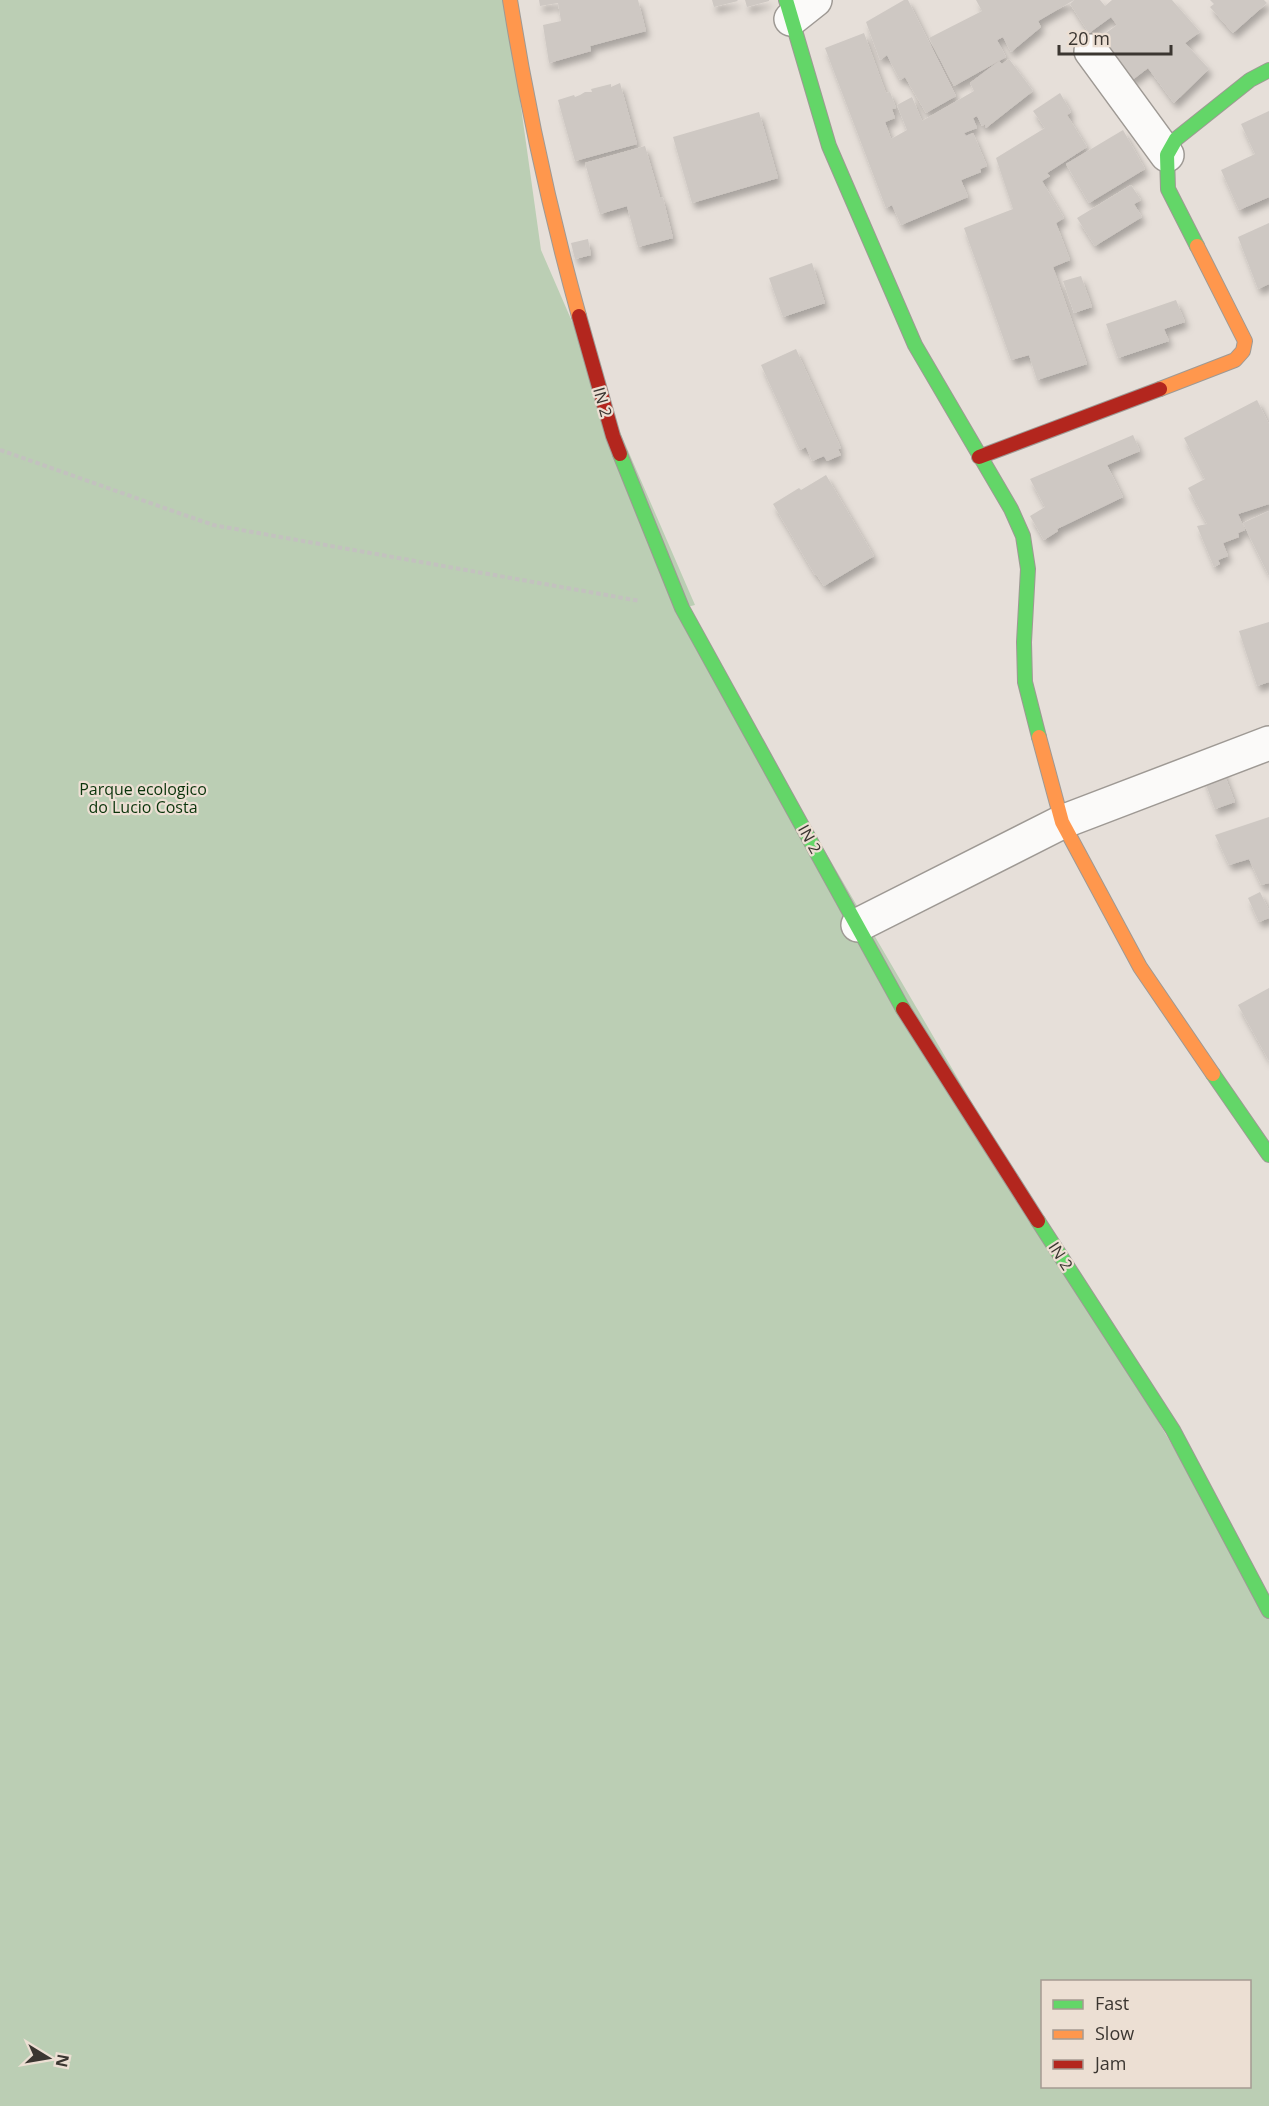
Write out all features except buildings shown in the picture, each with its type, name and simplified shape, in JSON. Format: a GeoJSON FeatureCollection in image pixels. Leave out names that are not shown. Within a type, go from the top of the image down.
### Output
{"type":"FeatureCollection","features":[{"type":"Feature","properties":{"kind":"street","name":"IN 2"},"geometry":{"type":"LineString","coordinates":[[510,0],[523,80],[563,257],[613,436],[682,608],[910,1022],[1173,1430],[1269,1611]]}},
{"type":"Feature","properties":{"kind":"street"},"geometry":{"type":"LineString","coordinates":[[798,6],[829,146],[861,222],[915,345],[1011,509],[1023,536],[1028,569],[1024,642],[1025,682],[1062,822],[1140,967],[1269,1155]]}},
{"type":"Feature","properties":{"kind":"street"},"geometry":{"type":"LineString","coordinates":[[1092,51],[1167,155]]}},
{"type":"Feature","properties":{"kind":"street"},"geometry":{"type":"LineString","coordinates":[[979,457],[1235,360],[1243,351],[1245,341],[1168,189],[1167,155],[1176,139],[1250,80],[1269,70]]}},
{"type":"Feature","properties":{"kind":"street"},"geometry":{"type":"LineString","coordinates":[[858,925],[1062,822],[1269,743]]}},
{"type":"Feature","properties":{"kind":"path"},"geometry":{"type":"LineString","coordinates":[[0,450],[213,525],[682,608]]}},
{"type":"Feature","properties":{"kind":"green space","name":"Parque ecologico do Lucio Costa"},"geometry":{"type":"Polygon","coordinates":[[[0,0],[506,0],[541,250],[695,605],[683,608],[1269,1611],[1269,2106],[0,2106],[0,0]]]}},
{"type":"Feature","properties":{"kind":"traffic: fast"},"geometry":{"type":"LineString","coordinates":[[786,0],[829,146],[915,345],[1011,509],[1023,536],[1028,569],[1024,642],[1025,682],[1039,737]]}},
{"type":"Feature","properties":{"kind":"traffic: fast"},"geometry":{"type":"LineString","coordinates":[[1197,246],[1168,189],[1167,155],[1176,139],[1250,80],[1269,70]]}},
{"type":"Feature","properties":{"kind":"traffic: fast"},"geometry":{"type":"LineString","coordinates":[[620,454],[682,608],[903,1009]]}},
{"type":"Feature","properties":{"kind":"traffic: fast"},"geometry":{"type":"LineString","coordinates":[[1213,1074],[1269,1155]]}},
{"type":"Feature","properties":{"kind":"traffic: fast"},"geometry":{"type":"LineString","coordinates":[[1038,1221],[1173,1430],[1269,1611]]}},
{"type":"Feature","properties":{"kind":"traffic: slow"},"geometry":{"type":"LineString","coordinates":[[510,0],[540,159],[579,316]]}},
{"type":"Feature","properties":{"kind":"traffic: slow"},"geometry":{"type":"LineString","coordinates":[[1160,389],[1235,360],[1243,351],[1245,341],[1197,246]]}},
{"type":"Feature","properties":{"kind":"traffic: slow"},"geometry":{"type":"LineString","coordinates":[[1039,737],[1062,822],[1140,967],[1213,1074]]}},
{"type":"Feature","properties":{"kind":"traffic: jam"},"geometry":{"type":"LineString","coordinates":[[579,316],[620,454]]}},
{"type":"Feature","properties":{"kind":"traffic: jam"},"geometry":{"type":"LineString","coordinates":[[979,457],[1160,389]]}},
{"type":"Feature","properties":{"kind":"traffic: jam"},"geometry":{"type":"LineString","coordinates":[[903,1009],[1038,1221]]}}]}
